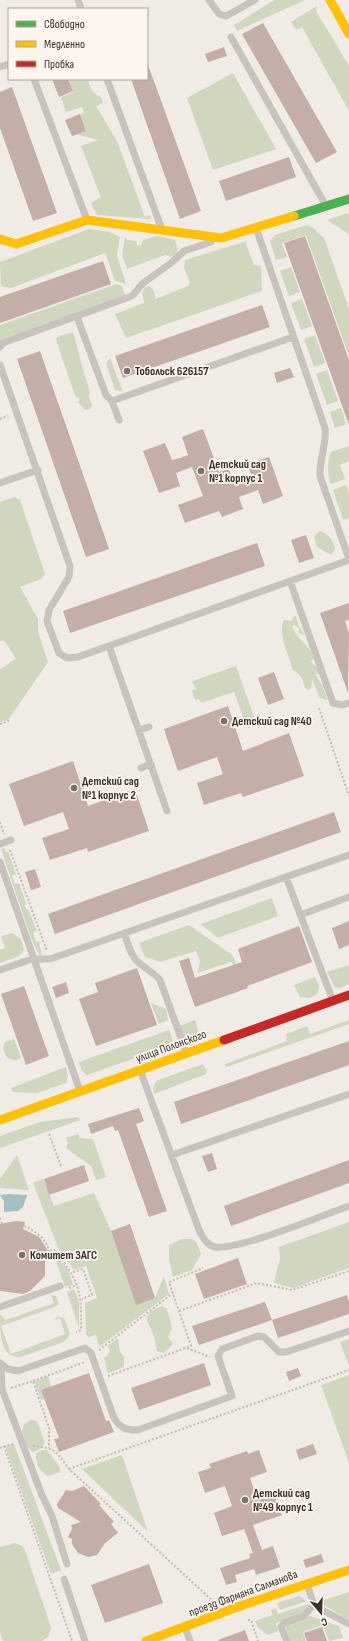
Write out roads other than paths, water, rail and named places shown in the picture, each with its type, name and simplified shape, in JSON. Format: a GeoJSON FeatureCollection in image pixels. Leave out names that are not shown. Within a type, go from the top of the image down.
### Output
{"type":"FeatureCollection","features":[{"type":"Feature","properties":{"kind":"street"},"geometry":{"type":"LineString","coordinates":[[330,0],[349,34]]}},
{"type":"Feature","properties":{"kind":"street"},"geometry":{"type":"LineString","coordinates":[[0,239],[16,244],[87,220],[161,229],[182,241],[221,238],[349,199]]}},
{"type":"Feature","properties":{"kind":"street","name":"улица Полонского"},"geometry":{"type":"LineString","coordinates":[[0,1120],[349,995]]}},
{"type":"Feature","properties":{"kind":"street","name":"проезд Фармана Салманова"},"geometry":{"type":"LineString","coordinates":[[146,1641],[185,1627],[258,1595],[306,1584],[349,1570]]}},
{"type":"Feature","properties":{"kind":"lane"},"geometry":{"type":"LineString","coordinates":[[209,0],[212,7],[219,14],[226,16],[255,0]]}},
{"type":"Feature","properties":{"kind":"lane"},"geometry":{"type":"LineString","coordinates":[[231,37],[326,206]]}},
{"type":"Feature","properties":{"kind":"lane"},"geometry":{"type":"LineString","coordinates":[[34,80],[87,220]]}},
{"type":"Feature","properties":{"kind":"lane"},"geometry":{"type":"LineString","coordinates":[[107,80],[161,229]]}},
{"type":"Feature","properties":{"kind":"lane"},"geometry":{"type":"LineString","coordinates":[[0,366],[38,470],[70,566],[69,577],[49,610],[46,621],[55,645],[60,653],[67,658],[78,657],[349,560],[320,476],[326,436],[325,428],[256,228]]}},
{"type":"Feature","properties":{"kind":"lane"},"geometry":{"type":"LineString","coordinates":[[0,347],[3,343],[132,296],[143,283],[172,263],[182,241],[221,238]]}},
{"type":"Feature","properties":{"kind":"lane"},"geometry":{"type":"LineString","coordinates":[[77,317],[106,395],[112,401],[118,420]]}},
{"type":"Feature","properties":{"kind":"lane"},"geometry":{"type":"LineString","coordinates":[[112,401],[293,338]]}},
{"type":"Feature","properties":{"kind":"lane"},"geometry":{"type":"LineString","coordinates":[[0,483],[38,470]]}},
{"type":"Feature","properties":{"kind":"lane"},"geometry":{"type":"LineString","coordinates":[[290,581],[333,703],[342,706],[349,703]]}},
{"type":"Feature","properties":{"kind":"lane"},"geometry":{"type":"LineString","coordinates":[[109,646],[167,811]]}},
{"type":"Feature","properties":{"kind":"lane"},"geometry":{"type":"LineString","coordinates":[[139,730],[149,727]]}},
{"type":"Feature","properties":{"kind":"lane"},"geometry":{"type":"LineString","coordinates":[[141,768],[151,764]]}},
{"type":"Feature","properties":{"kind":"lane"},"geometry":{"type":"LineString","coordinates":[[0,970],[32,959],[50,959],[349,855]]}},
{"type":"Feature","properties":{"kind":"lane"},"geometry":{"type":"LineString","coordinates":[[0,862],[32,959],[80,1092]]}},
{"type":"Feature","properties":{"kind":"lane"},"geometry":{"type":"LineString","coordinates":[[286,877],[333,1001]]}},
{"type":"Feature","properties":{"kind":"lane"},"geometry":{"type":"LineString","coordinates":[[300,915],[349,897]]}},
{"type":"Feature","properties":{"kind":"lane"},"geometry":{"type":"LineString","coordinates":[[124,933],[131,953],[137,961],[153,972],[160,980],[186,1053]]}},
{"type":"Feature","properties":{"kind":"lane"},"geometry":{"type":"LineString","coordinates":[[140,1070],[199,1230],[204,1241],[213,1247],[236,1245],[349,1206]]}},
{"type":"Feature","properties":{"kind":"lane"},"geometry":{"type":"LineString","coordinates":[[172,1155],[198,1148],[349,1094]]}},
{"type":"Feature","properties":{"kind":"lane"},"geometry":{"type":"LineString","coordinates":[[0,1306],[60,1286]]}},
{"type":"Feature","properties":{"kind":"lane"},"geometry":{"type":"LineString","coordinates":[[1,1363],[8,1369],[18,1371],[85,1348],[91,1353],[114,1418],[119,1426],[127,1430],[138,1430],[232,1396],[218,1356],[222,1349],[258,1336],[264,1337],[279,1352],[286,1352],[349,1330]]}},
{"type":"Feature","properties":{"kind":"lane"},"geometry":{"type":"LineString","coordinates":[[1,1363],[2,1389],[41,1493],[52,1516],[67,1564]]}},
{"type":"Feature","properties":{"kind":"lane"},"geometry":{"type":"LineString","coordinates":[[64,1579],[85,1641]]}},
{"type":"Feature","properties":{"kind":"lane"},"geometry":{"type":"LineString","coordinates":[[306,1584],[314,1604],[349,1624]]}},
{"type":"Feature","properties":{"kind":"lane"},"geometry":{"type":"LineString","coordinates":[[286,1641],[281,1627],[284,1623],[304,1616],[314,1604]]}},
{"type":"Feature","properties":{"kind":"lane"},"geometry":{"type":"LineString","coordinates":[[185,1627],[190,1641]]}},
{"type":"Feature","properties":{"kind":"water"},"geometry":{"type":"Polygon","coordinates":[[[0,1195],[27,1195],[23,1207],[18,1211],[4,1212],[4,1201],[0,1195]]]}},
{"type":"Feature","properties":{"kind":"place","name":"Тобольск 626157"},"geometry":{"type":"Point","coordinates":[127,371]}},
{"type":"Feature","properties":{"kind":"place","name":"Детский сад №1 корпус 1"},"geometry":{"type":"Point","coordinates":[201,471]}},
{"type":"Feature","properties":{"kind":"place","name":"Детский сад №40"},"geometry":{"type":"Point","coordinates":[224,721]}},
{"type":"Feature","properties":{"kind":"place","name":"Детский сад №1 корпус 2"},"geometry":{"type":"Point","coordinates":[74,788]}},
{"type":"Feature","properties":{"kind":"place","name":"Комитет ЗАГС"},"geometry":{"type":"Point","coordinates":[22,1255]}},
{"type":"Feature","properties":{"kind":"place","name":"Детский сад №49 корпус 1"},"geometry":{"type":"Point","coordinates":[245,1500]}}]}
